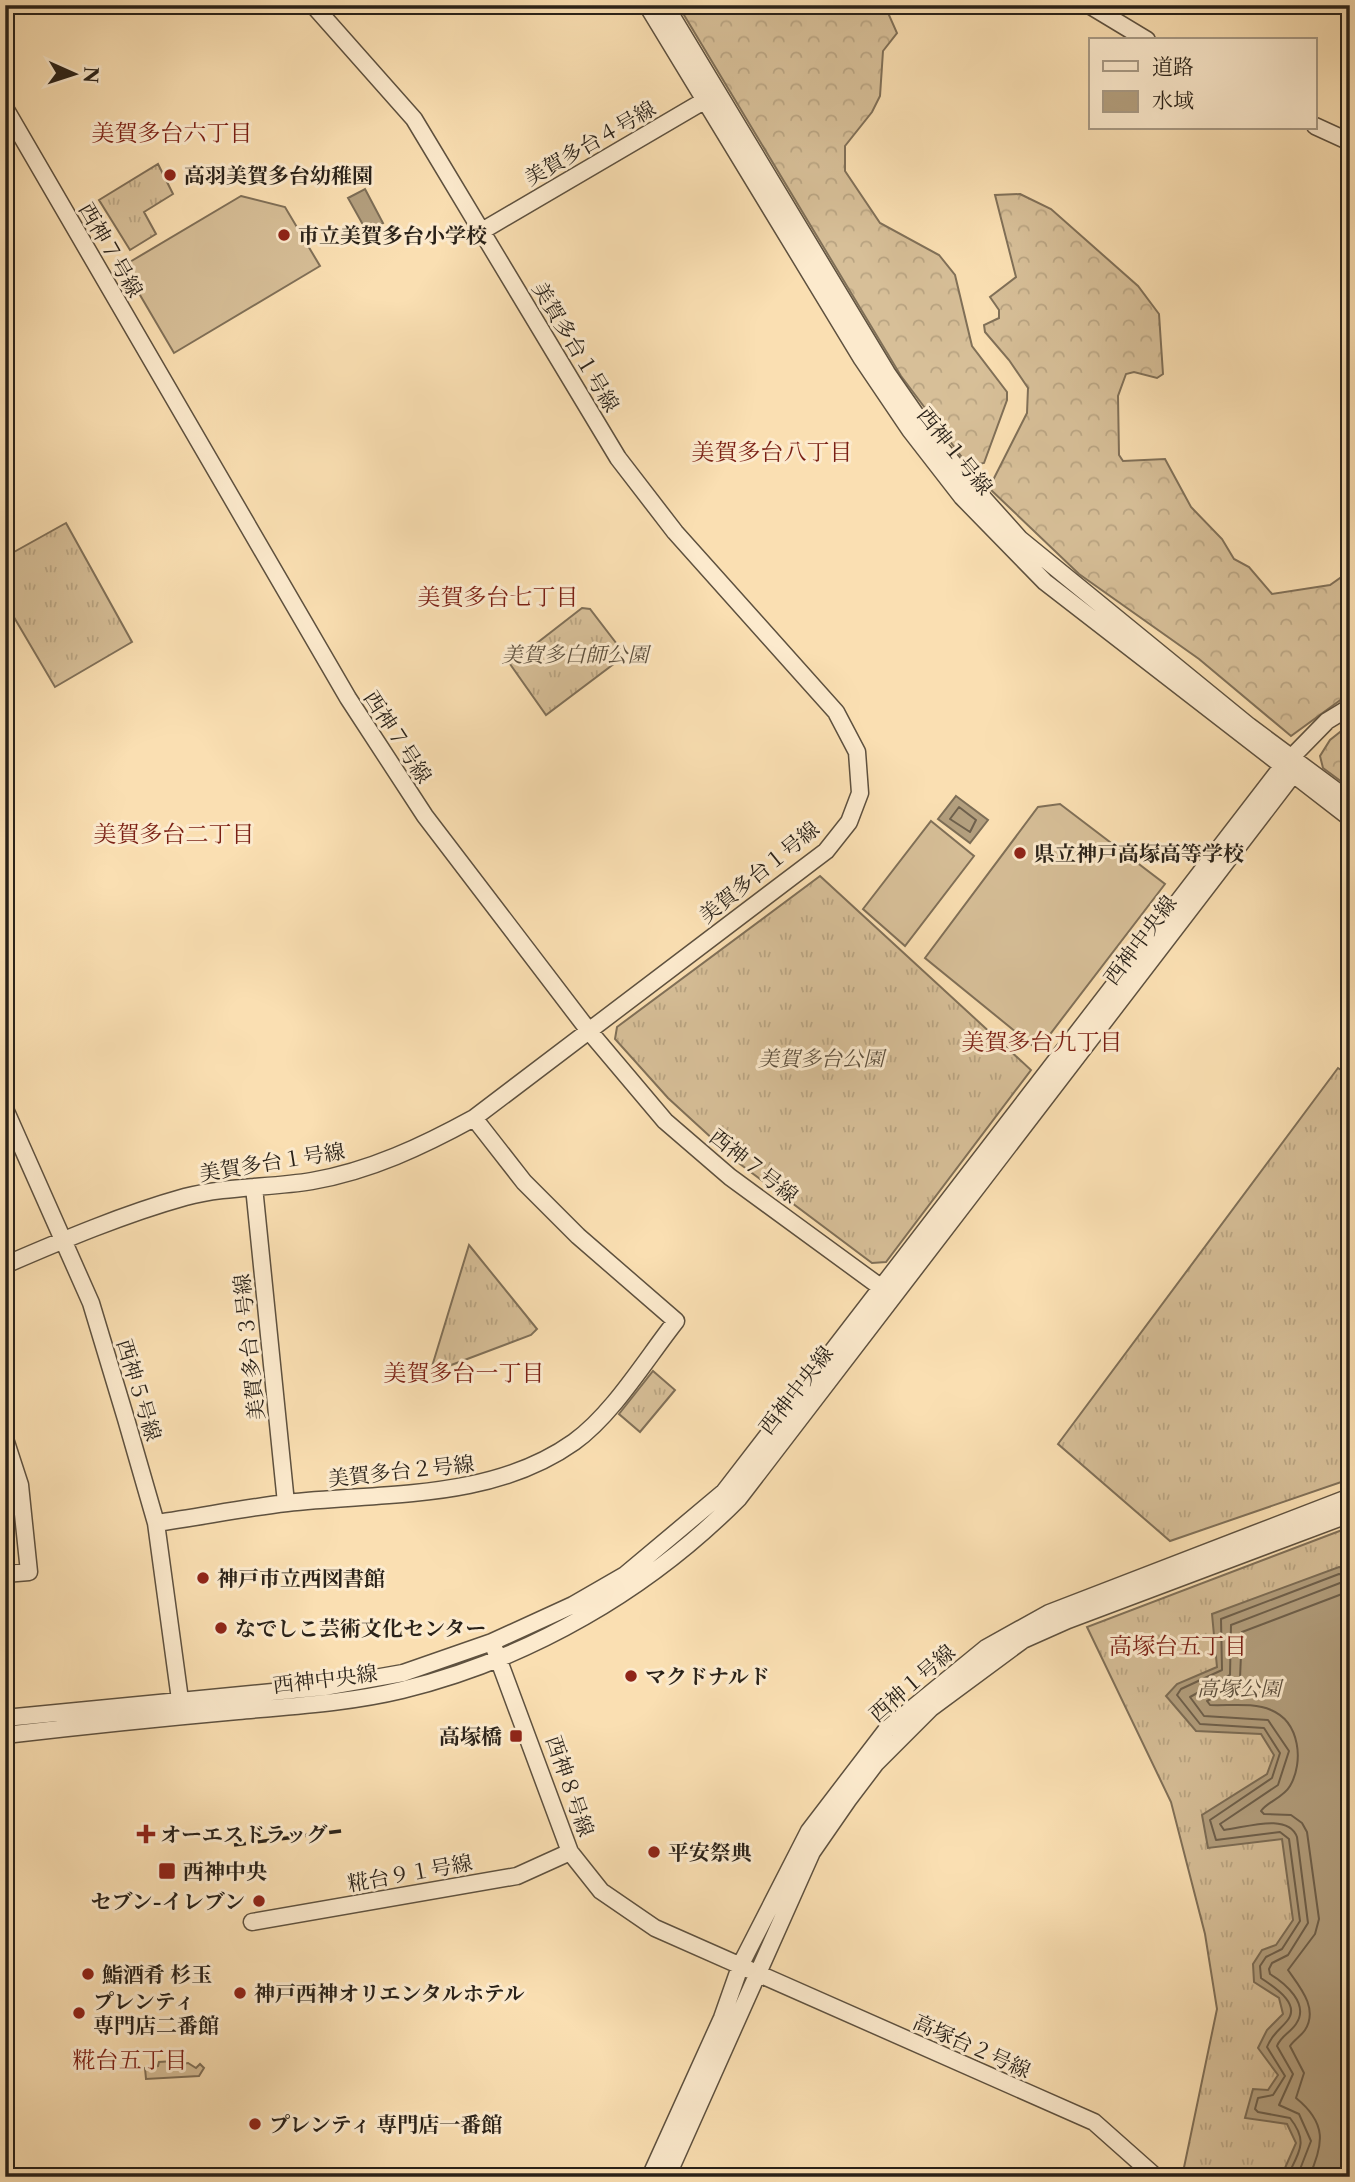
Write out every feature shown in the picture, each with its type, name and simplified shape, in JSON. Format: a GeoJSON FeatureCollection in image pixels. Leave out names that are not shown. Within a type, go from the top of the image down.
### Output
{"type":"FeatureCollection","features":[{"type":"Feature","properties":{"kind":"street","name":"美賀多台１号線"},"geometry":{"type":"LineString","coordinates":[[5,1265],[63,1240],[186,1197],[311,1181],[360,1170],[428,1143],[474,1118],[826,851],[849,822],[860,793],[857,752],[836,712],[675,532],[618,458],[414,119],[313,5]]}},
{"type":"Feature","properties":{"kind":"street","name":"西神１号線"},"geometry":{"type":"LineString","coordinates":[[647,5],[712,97],[887,373],[930,435],[968,481],[1020,539],[1350,818]]}},
{"type":"Feature","properties":{"kind":"street","name":"西神１号線"},"geometry":{"type":"LineString","coordinates":[[665,5],[712,97]]}},
{"type":"Feature","properties":{"kind":"street"},"geometry":{"type":"LineString","coordinates":[[1089,5],[1144,38]]}},
{"type":"Feature","properties":{"kind":"street","name":"美賀多台４号線"},"geometry":{"type":"LineString","coordinates":[[482,231],[712,97]]}},
{"type":"Feature","properties":{"kind":"street","name":"西神７号線"},"geometry":{"type":"LineString","coordinates":[[5,108],[348,698],[425,816],[589,1031],[665,1121],[720,1169],[888,1292]]}},
{"type":"Feature","properties":{"kind":"street"},"geometry":{"type":"LineString","coordinates":[[1316,126],[1350,142]]}},
{"type":"Feature","properties":{"kind":"street","name":"西神中央線"},"geometry":{"type":"LineString","coordinates":[[5,1735],[340,1701],[401,1690],[495,1650],[534,1625],[625,1575],[724,1492],[888,1292],[1289,767],[1327,721],[1350,707]]}},
{"type":"Feature","properties":{"kind":"street","name":"西神１号線"},"geometry":{"type":"LineString","coordinates":[[1289,767],[1350,801]]}},
{"type":"Feature","properties":{"kind":"street","name":"西神５号線"},"geometry":{"type":"LineString","coordinates":[[5,1109],[91,1303],[156,1524],[182,1716]]}},
{"type":"Feature","properties":{"kind":"street","name":"美賀多台２号線"},"geometry":{"type":"LineString","coordinates":[[156,1524],[286,1503],[485,1484],[540,1462],[574,1442],[596,1424],[676,1321],[561,1219],[524,1182],[474,1118]]}},
{"type":"Feature","properties":{"kind":"street","name":"美賀多台３号線"},"geometry":{"type":"LineString","coordinates":[[254,1187],[286,1503]]}},
{"type":"Feature","properties":{"kind":"street"},"geometry":{"type":"LineString","coordinates":[[5,1439],[20,1485],[29,1572],[5,1574]]}},
{"type":"Feature","properties":{"kind":"street","name":"西神１号線"},"geometry":{"type":"LineString","coordinates":[[650,2177],[722,2018],[741,1964],[809,1831],[845,1780],[887,1729],[946,1678],[986,1648],[1049,1613],[1350,1497]]}},
{"type":"Feature","properties":{"kind":"street","name":"西神１号線"},"geometry":{"type":"LineString","coordinates":[[667,2177],[812,1852],[876,1763],[931,1708],[1023,1640],[1350,1514]]}},
{"type":"Feature","properties":{"kind":"street","name":"西神中央線"},"geometry":{"type":"LineString","coordinates":[[5,1718],[324,1687],[403,1673],[495,1650]]}},
{"type":"Feature","properties":{"kind":"street","name":"西神８号線"},"geometry":{"type":"LineString","coordinates":[[495,1650],[530,1736],[569,1847],[601,1891],[655,1928],[758,1971]]}},
{"type":"Feature","properties":{"kind":"street","name":"糀台９１号線"},"geometry":{"type":"LineString","coordinates":[[252,1922],[517,1876],[569,1847]]}},
{"type":"Feature","properties":{"kind":"street","name":"高塚台２号線"},"geometry":{"type":"LineString","coordinates":[[758,1971],[1094,2122],[1156,2177]]}},
{"type":"Feature","properties":{"kind":"green space"},"geometry":{"type":"Polygon","coordinates":[[[678,5],[885,6],[897,33],[883,51],[880,96],[872,112],[845,146],[845,171],[880,223],[939,255],[955,275],[972,346],[1007,392],[1007,400],[984,463],[974,465],[964,460],[901,376],[678,5]]]}},
{"type":"Feature","properties":{"kind":"green space"},"geometry":{"type":"Polygon","coordinates":[[[158,164],[173,194],[144,212],[156,234],[130,250],[99,200],[158,164]]]}},
{"type":"Feature","properties":{"kind":"green space"},"geometry":{"type":"Polygon","coordinates":[[[1020,194],[1051,209],[1138,286],[1159,314],[1163,374],[1157,378],[1134,372],[1126,374],[1118,396],[1119,455],[1123,461],[1165,459],[1191,507],[1222,539],[1234,559],[1249,567],[1272,594],[1330,585],[1350,571],[1350,693],[1291,736],[1199,659],[1079,574],[989,488],[1027,413],[1028,388],[985,332],[984,325],[999,318],[999,310],[990,297],[1016,277],[995,195],[1020,194]]]}},
{"type":"Feature","properties":{"kind":"green space"},"geometry":{"type":"Polygon","coordinates":[[[241,196],[285,207],[320,266],[174,353],[123,266],[241,196]]]}},
{"type":"Feature","properties":{"kind":"green space"},"geometry":{"type":"Polygon","coordinates":[[[66,523],[132,642],[55,687],[5,602],[5,557],[66,523]]]}},
{"type":"Feature","properties":{"kind":"green space","name":"美賀多白師公園"},"geometry":{"type":"Polygon","coordinates":[[[582,608],[590,609],[623,652],[623,657],[546,715],[510,664],[582,608]]]}},
{"type":"Feature","properties":{"kind":"green space"},"geometry":{"type":"Polygon","coordinates":[[[1350,724],[1350,788],[1323,768],[1320,756],[1330,740],[1350,724]]]}},
{"type":"Feature","properties":{"kind":"green space"},"geometry":{"type":"Polygon","coordinates":[[[1060,804],[1165,884],[1038,1050],[925,958],[1038,807],[1060,804]]]}},
{"type":"Feature","properties":{"kind":"green space"},"geometry":{"type":"Polygon","coordinates":[[[931,821],[974,856],[905,946],[863,909],[931,821]]]}},
{"type":"Feature","properties":{"kind":"green space","name":"美賀多台公園"},"geometry":{"type":"Polygon","coordinates":[[[820,876],[1031,1070],[886,1262],[872,1263],[740,1164],[668,1098],[615,1039],[617,1027],[820,876]]]}},
{"type":"Feature","properties":{"kind":"green space"},"geometry":{"type":"Polygon","coordinates":[[[1338,1068],[1350,1076],[1350,1479],[1170,1541],[1058,1444],[1338,1068]]]}},
{"type":"Feature","properties":{"kind":"green space"},"geometry":{"type":"Polygon","coordinates":[[[469,1245],[537,1329],[531,1335],[430,1373],[469,1245]]]}},
{"type":"Feature","properties":{"kind":"green space"},"geometry":{"type":"Polygon","coordinates":[[[653,1371],[675,1390],[640,1432],[619,1414],[653,1371]]]}},
{"type":"Feature","properties":{"kind":"green space","name":"高塚公園"},"geometry":{"type":"Polygon","coordinates":[[[1350,1527],[1350,2177],[1182,2177],[1217,2009],[1205,1934],[1171,1802],[1087,1627],[1350,1527]]]}},
{"type":"Feature","properties":{"kind":"green space"},"geometry":{"type":"Polygon","coordinates":[[[174,2061],[175,2065],[188,2063],[196,2068],[200,2064],[204,2068],[199,2076],[146,2079],[145,2068],[158,2066],[159,2062],[174,2061]]]}},
{"type":"Feature","properties":{"kind":"water"},"geometry":{"type":"Polygon","coordinates":[[[365,189],[383,223],[367,232],[348,198],[365,189]]]}},
{"type":"Feature","properties":{"kind":"water"},"geometry":{"type":"Polygon","coordinates":[[[956,796],[988,820],[970,843],[938,819],[956,796]]]}},
{"type":"Feature","properties":{"kind":"water"},"geometry":{"type":"Polygon","coordinates":[[[1339,1567],[1350,1568],[1350,2177],[1281,2177],[1296,2143],[1287,2124],[1245,2118],[1253,2089],[1268,2090],[1278,2075],[1258,2048],[1267,2030],[1283,2014],[1279,1998],[1254,1982],[1253,1964],[1262,1950],[1276,1945],[1293,1920],[1282,1839],[1208,1848],[1202,1815],[1267,1774],[1274,1755],[1261,1734],[1196,1731],[1166,1696],[1177,1684],[1217,1667],[1212,1614],[1339,1567]]]}},
{"type":"Feature","properties":{"kind":"railway"},"geometry":{"type":"LineString","coordinates":[[234,1845],[348,1830]]}},
{"type":"Feature","properties":{"kind":"place","name":"高羽美賀多台幼稚園"},"geometry":{"type":"Point","coordinates":[170,175]}},
{"type":"Feature","properties":{"kind":"place","name":"市立美賀多台小学校"},"geometry":{"type":"Point","coordinates":[284,235]}},
{"type":"Feature","properties":{"kind":"place","name":"県立神戸高塚高等学校"},"geometry":{"type":"Point","coordinates":[1020,853]}},
{"type":"Feature","properties":{"kind":"place","name":"神戸市立西図書館"},"geometry":{"type":"Point","coordinates":[203,1578]}},
{"type":"Feature","properties":{"kind":"place","name":"なでしこ芸術文化センター"},"geometry":{"type":"Point","coordinates":[221,1628]}},
{"type":"Feature","properties":{"kind":"place","name":"マクドナルド"},"geometry":{"type":"Point","coordinates":[631,1676]}},
{"type":"Feature","properties":{"kind":"place","name":"高塚橋"},"geometry":{"type":"Point","coordinates":[516,1736]}},
{"type":"Feature","properties":{"kind":"place","name":"オーエスドラッグ"},"geometry":{"type":"Point","coordinates":[146,1834]}},
{"type":"Feature","properties":{"kind":"place","name":"平安祭典"},"geometry":{"type":"Point","coordinates":[654,1852]}},
{"type":"Feature","properties":{"kind":"place","name":"西神中央"},"geometry":{"type":"Point","coordinates":[167,1871]}},
{"type":"Feature","properties":{"kind":"place","name":"セブン-イレブン"},"geometry":{"type":"Point","coordinates":[259,1901]}},
{"type":"Feature","properties":{"kind":"place","name":"鮨酒肴 杉玉"},"geometry":{"type":"Point","coordinates":[88,1974]}},
{"type":"Feature","properties":{"kind":"place","name":"神戸西神オリエンタルホテル"},"geometry":{"type":"Point","coordinates":[240,1993]}},
{"type":"Feature","properties":{"kind":"place","name":"プレンティ 専門店二番館"},"geometry":{"type":"Point","coordinates":[79,2013]}},
{"type":"Feature","properties":{"kind":"place","name":"プレンティ 専門店一番館"},"geometry":{"type":"Point","coordinates":[255,2124]}},
{"type":"Feature","properties":{"kind":"district","name":"美賀多台六丁目"},"geometry":{"type":"Point","coordinates":[172,133]}},
{"type":"Feature","properties":{"kind":"district","name":"美賀多台八丁目"},"geometry":{"type":"Point","coordinates":[772,452]}},
{"type":"Feature","properties":{"kind":"district","name":"美賀多台七丁目"},"geometry":{"type":"Point","coordinates":[498,597]}},
{"type":"Feature","properties":{"kind":"district","name":"美賀多台二丁目"},"geometry":{"type":"Point","coordinates":[174,834]}},
{"type":"Feature","properties":{"kind":"district","name":"美賀多台九丁目"},"geometry":{"type":"Point","coordinates":[1042,1042]}},
{"type":"Feature","properties":{"kind":"district","name":"美賀多台一丁目"},"geometry":{"type":"Point","coordinates":[464,1373]}},
{"type":"Feature","properties":{"kind":"district","name":"高塚台五丁目"},"geometry":{"type":"Point","coordinates":[1178,1646]}},
{"type":"Feature","properties":{"kind":"district","name":"糀台五丁目"},"geometry":{"type":"Point","coordinates":[130,2060]}}]}
